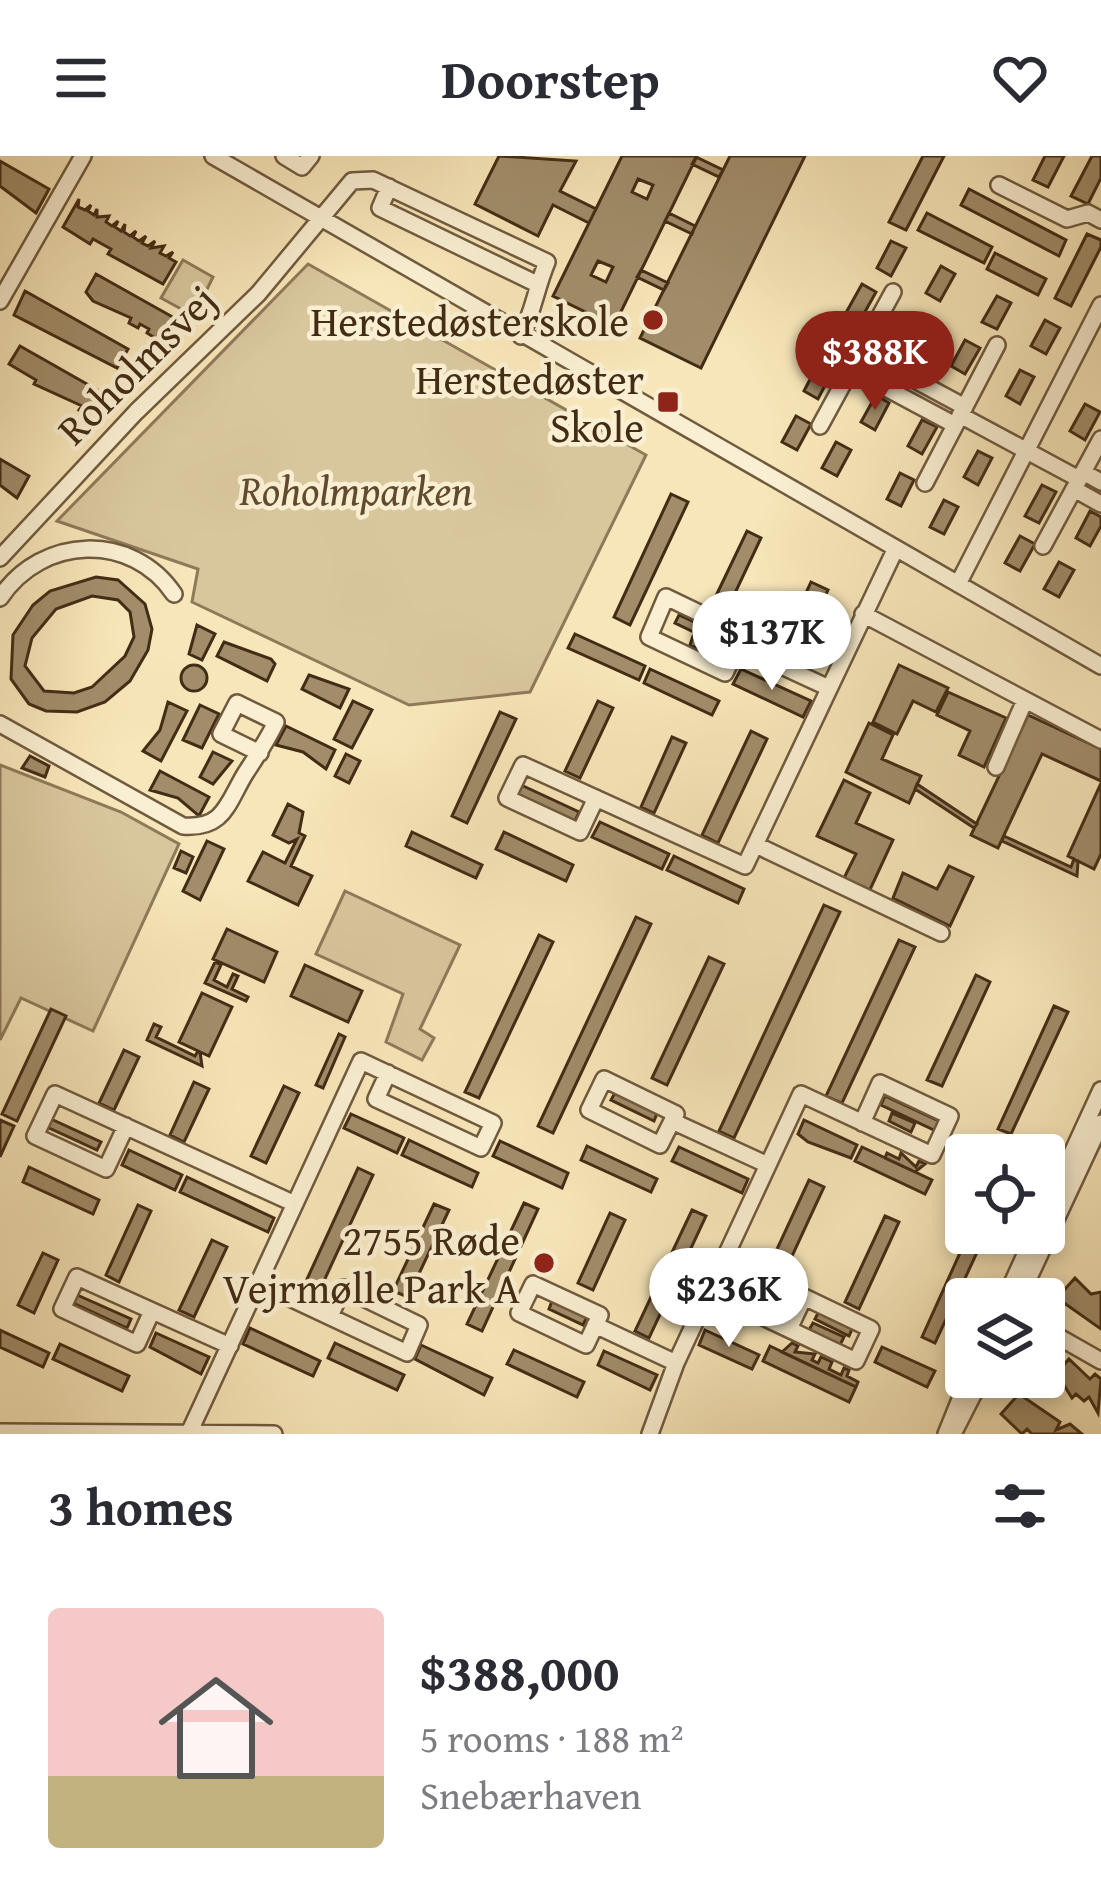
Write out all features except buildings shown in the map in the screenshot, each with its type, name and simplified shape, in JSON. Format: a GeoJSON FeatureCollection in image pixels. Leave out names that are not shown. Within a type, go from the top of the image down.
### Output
{"type":"FeatureCollection","features":[{"type":"Feature","properties":{"kind":"street"},"geometry":{"type":"LineString","coordinates":[[0,301],[83,156]]}},
{"type":"Feature","properties":{"kind":"street"},"geometry":{"type":"LineString","coordinates":[[213,156],[892,555],[958,584],[1101,665]]}},
{"type":"Feature","properties":{"kind":"street"},"geometry":{"type":"LineString","coordinates":[[284,156],[302,167],[311,156]]}},
{"type":"Feature","properties":{"kind":"street","name":"Roholmsvej"},"geometry":{"type":"LineString","coordinates":[[0,558],[136,412],[258,293],[352,181],[365,178],[547,262],[537,284],[539,300],[521,336]]}},
{"type":"Feature","properties":{"kind":"street"},"geometry":{"type":"LineString","coordinates":[[998,185],[1067,219],[1088,213],[1101,220]]}},
{"type":"Feature","properties":{"kind":"street"},"geometry":{"type":"LineString","coordinates":[[820,426],[893,292]]}},
{"type":"Feature","properties":{"kind":"street"},"geometry":{"type":"LineString","coordinates":[[958,584],[1101,304]]}},
{"type":"Feature","properties":{"kind":"street"},"geometry":{"type":"LineString","coordinates":[[822,330],[960,416]]}},
{"type":"Feature","properties":{"kind":"street"},"geometry":{"type":"LineString","coordinates":[[925,483],[997,345]]}},
{"type":"Feature","properties":{"kind":"street"},"geometry":{"type":"LineString","coordinates":[[813,349],[1027,451],[1079,480],[1101,504]]}},
{"type":"Feature","properties":{"kind":"street"},"geometry":{"type":"LineString","coordinates":[[1043,546],[1101,439]]}},
{"type":"Feature","properties":{"kind":"street"},"geometry":{"type":"LineString","coordinates":[[1079,480],[1101,482]]}},
{"type":"Feature","properties":{"kind":"street"},"geometry":{"type":"LineString","coordinates":[[0,598],[47,558],[86,548],[138,558],[174,594]]}},
{"type":"Feature","properties":{"kind":"street"},"geometry":{"type":"LineString","coordinates":[[596,798],[580,832],[507,798],[523,765],[596,798],[745,866],[892,555]]}},
{"type":"Feature","properties":{"kind":"street"},"geometry":{"type":"LineString","coordinates":[[666,597],[743,634],[738,646],[725,673],[649,637],[666,597]]}},
{"type":"Feature","properties":{"kind":"street"},"geometry":{"type":"LineString","coordinates":[[863,614],[1101,740]]}},
{"type":"Feature","properties":{"kind":"street"},"geometry":{"type":"LineString","coordinates":[[738,646],[829,688]]}},
{"type":"Feature","properties":{"kind":"street"},"geometry":{"type":"LineString","coordinates":[[995,767],[1025,700]]}},
{"type":"Feature","properties":{"kind":"street"},"geometry":{"type":"LineString","coordinates":[[0,724],[183,826],[214,823],[226,814],[258,757]]}},
{"type":"Feature","properties":{"kind":"street"},"geometry":{"type":"LineString","coordinates":[[756,845],[941,933]]}},
{"type":"Feature","properties":{"kind":"street"},"geometry":{"type":"LineString","coordinates":[[189,1433],[361,1061],[388,1073],[493,1123],[482,1148],[376,1099],[388,1073]]}},
{"type":"Feature","properties":{"kind":"street"},"geometry":{"type":"LineString","coordinates":[[604,1079],[676,1114],[672,1121],[661,1145],[589,1110],[604,1079]]}},
{"type":"Feature","properties":{"kind":"street"},"geometry":{"type":"LineString","coordinates":[[650,1434],[676,1363],[801,1094],[862,1123],[932,1155],[950,1116],[880,1083],[862,1123]]}},
{"type":"Feature","properties":{"kind":"street"},"geometry":{"type":"LineString","coordinates":[[1065,1168],[1101,1090]]}},
{"type":"Feature","properties":{"kind":"street"},"geometry":{"type":"LineString","coordinates":[[126,1126],[106,1168],[35,1136],[55,1094],[126,1126],[295,1204]]}},
{"type":"Feature","properties":{"kind":"street"},"geometry":{"type":"LineString","coordinates":[[672,1121],[768,1165]]}},
{"type":"Feature","properties":{"kind":"street"},"geometry":{"type":"LineString","coordinates":[[1028,1278],[1101,1123]]}},
{"type":"Feature","properties":{"kind":"street"},"geometry":{"type":"LineString","coordinates":[[152,1311],[137,1344],[62,1309],[76,1277],[152,1311],[230,1346]]}},
{"type":"Feature","properties":{"kind":"street"},"geometry":{"type":"LineString","coordinates":[[259,1283],[407,1353],[419,1325],[343,1288],[330,1316]]}},
{"type":"Feature","properties":{"kind":"street"},"geometry":{"type":"LineString","coordinates":[[533,1284],[600,1315],[595,1325],[586,1345],[519,1313],[533,1284]]}},
{"type":"Feature","properties":{"kind":"street"},"geometry":{"type":"LineString","coordinates":[[710,1292],[856,1361],[872,1329],[804,1297],[789,1329]]}},
{"type":"Feature","properties":{"kind":"street"},"geometry":{"type":"LineString","coordinates":[[595,1325],[676,1363]]}},
{"type":"Feature","properties":{"kind":"street"},"geometry":{"type":"LineString","coordinates":[[1065,1341],[1101,1361]]}},
{"type":"Feature","properties":{"kind":"street"},"geometry":{"type":"LineString","coordinates":[[950,1434],[962,1398]]}},
{"type":"Feature","properties":{"kind":"street"},"geometry":{"type":"LineString","coordinates":[[950,1434],[970,1398]]}},
{"type":"Feature","properties":{"kind":"street"},"geometry":{"type":"LineString","coordinates":[[5,1433],[274,1434]]}},
{"type":"Feature","properties":{"kind":"green space"},"geometry":{"type":"Polygon","coordinates":[[[183,260],[213,277],[194,316],[161,298],[183,260]]]}},
{"type":"Feature","properties":{"kind":"green space","name":"Roholmparken"},"geometry":{"type":"Polygon","coordinates":[[[308,264],[646,455],[530,692],[409,705],[192,602],[198,569],[57,521],[308,264]]]}},
{"type":"Feature","properties":{"kind":"green space"},"geometry":{"type":"Polygon","coordinates":[[[0,765],[121,812],[179,844],[93,1031],[21,998],[0,1040],[0,765]]]}},
{"type":"Feature","properties":{"kind":"green space"},"geometry":{"type":"Polygon","coordinates":[[[345,891],[460,945],[420,1029],[434,1038],[422,1060],[386,1042],[403,994],[316,954],[345,891]]]}},
{"type":"Feature","properties":{"kind":"place","name":"Herstedøsterskole"},"geometry":{"type":"Point","coordinates":[653,320]}},
{"type":"Feature","properties":{"kind":"place","name":"Herstedøster Skole"},"geometry":{"type":"Point","coordinates":[668,402]}},
{"type":"Feature","properties":{"kind":"place","name":"2755 Røde Vejrmølle Park A"},"geometry":{"type":"Point","coordinates":[544,1263]}}]}
